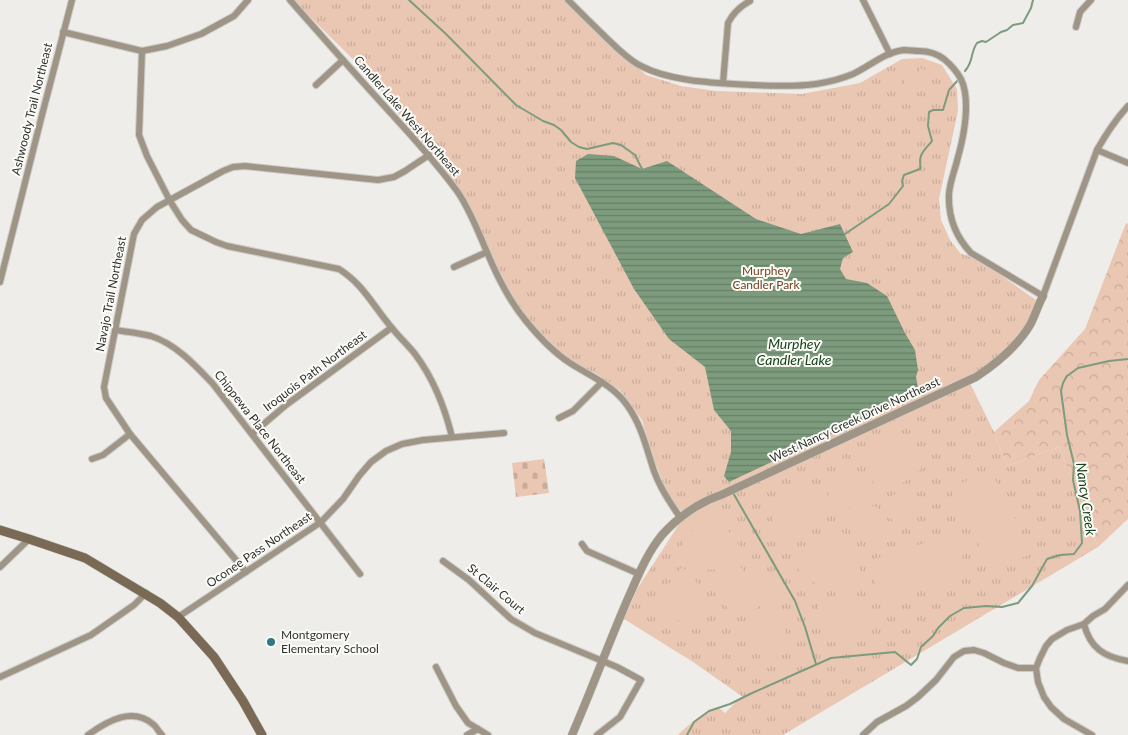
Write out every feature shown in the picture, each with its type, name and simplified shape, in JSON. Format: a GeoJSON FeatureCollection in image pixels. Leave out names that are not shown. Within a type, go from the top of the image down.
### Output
{"type":"FeatureCollection","features":[{"type":"Feature","properties":{"kind":"main road"},"geometry":{"type":"LineString","coordinates":[[0,530],[85,558],[160,602],[178,618],[214,657],[243,700],[262,735]]}},
{"type":"Feature","properties":{"kind":"street","name":"Ashwoody Trail Northeast"},"geometry":{"type":"LineString","coordinates":[[0,282],[72,0]]}},
{"type":"Feature","properties":{"kind":"street"},"geometry":{"type":"LineString","coordinates":[[63,32],[142,51],[167,46],[200,34],[234,16],[248,0]]}},
{"type":"Feature","properties":{"kind":"street","name":"Candler Lake West Northeast"},"geometry":{"type":"LineString","coordinates":[[290,0],[429,155],[458,192],[470,212],[487,252],[513,304],[537,334],[557,354],[602,382],[624,400],[638,421],[660,485],[680,517]]}},
{"type":"Feature","properties":{"kind":"street"},"geometry":{"type":"LineString","coordinates":[[863,0],[890,54]]}},
{"type":"Feature","properties":{"kind":"street"},"geometry":{"type":"LineString","coordinates":[[1076,27],[1080,12],[1091,0]]}},
{"type":"Feature","properties":{"kind":"street"},"geometry":{"type":"LineString","coordinates":[[723,83],[728,23],[741,6],[750,1]]}},
{"type":"Feature","properties":{"kind":"street"},"geometry":{"type":"LineString","coordinates":[[571,3],[599,32],[640,66],[662,74],[695,81],[789,86],[814,84],[832,81],[853,74],[890,54],[905,50],[934,53],[953,68],[961,79],[965,94],[966,114],[963,138],[949,194],[949,206],[958,236],[963,244],[977,257],[1043,296]]}},
{"type":"Feature","properties":{"kind":"street"},"geometry":{"type":"LineString","coordinates":[[142,51],[139,135],[146,156],[182,220],[191,230],[227,246],[339,268],[358,283],[392,328],[414,352],[427,372],[447,416],[452,437]]}},
{"type":"Feature","properties":{"kind":"street"},"geometry":{"type":"LineString","coordinates":[[316,85],[343,60]]}},
{"type":"Feature","properties":{"kind":"street","name":"West Nancy Creek Drive Northeast"},"geometry":{"type":"LineString","coordinates":[[572,735],[639,574],[656,543],[680,517],[703,502],[976,377],[993,365],[1018,342],[1031,323],[1043,296],[1097,150],[1116,118],[1128,106]]}},
{"type":"Feature","properties":{"kind":"street"},"geometry":{"type":"LineString","coordinates":[[1097,150],[1128,163]]}},
{"type":"Feature","properties":{"kind":"street","name":"Navajo Trail Northeast"},"geometry":{"type":"LineString","coordinates":[[246,572],[130,434],[106,398],[104,387],[134,234],[142,220],[157,207],[232,167],[245,166],[378,180],[394,177],[429,155]]}},
{"type":"Feature","properties":{"kind":"street"},"geometry":{"type":"LineString","coordinates":[[454,267],[487,252]]}},
{"type":"Feature","properties":{"kind":"street","name":"Iroquois Path Northeast"},"geometry":{"type":"LineString","coordinates":[[252,434],[286,405],[392,328]]}},
{"type":"Feature","properties":{"kind":"street","name":"Chippewa Place Northeast"},"geometry":{"type":"LineString","coordinates":[[116,330],[151,336],[163,341],[176,349],[201,372],[213,384],[360,574]]}},
{"type":"Feature","properties":{"kind":"street"},"geometry":{"type":"LineString","coordinates":[[559,418],[573,412],[602,382]]}},
{"type":"Feature","properties":{"kind":"street","name":"Oconee Pass Northeast"},"geometry":{"type":"LineString","coordinates":[[178,618],[321,522],[343,499],[371,462],[386,451],[402,444],[452,437],[504,433]]}},
{"type":"Feature","properties":{"kind":"street"},"geometry":{"type":"LineString","coordinates":[[92,459],[103,455],[130,434]]}},
{"type":"Feature","properties":{"kind":"street"},"geometry":{"type":"LineString","coordinates":[[0,568],[29,539]]}},
{"type":"Feature","properties":{"kind":"street"},"geometry":{"type":"LineString","coordinates":[[582,544],[587,550],[639,574]]}},
{"type":"Feature","properties":{"kind":"street","name":"St Clair Court"},"geometry":{"type":"LineString","coordinates":[[443,561],[469,580],[511,619],[536,633],[602,660],[641,680],[620,718],[597,735]]}},
{"type":"Feature","properties":{"kind":"street"},"geometry":{"type":"LineString","coordinates":[[1092,735],[1064,719],[1051,707],[1044,697],[1038,682],[1036,668],[1046,646],[1052,639],[1067,630],[1084,624],[1105,609],[1128,585]]}},
{"type":"Feature","properties":{"kind":"street"},"geometry":{"type":"LineString","coordinates":[[0,677],[91,635],[134,605],[146,593]]}},
{"type":"Feature","properties":{"kind":"street"},"geometry":{"type":"LineString","coordinates":[[1084,624],[1092,644],[1107,656],[1128,661]]}},
{"type":"Feature","properties":{"kind":"street"},"geometry":{"type":"LineString","coordinates":[[864,735],[877,722],[918,697],[936,680],[954,657],[964,651],[974,650],[1004,664],[1018,668],[1036,668]]}},
{"type":"Feature","properties":{"kind":"street"},"geometry":{"type":"LineString","coordinates":[[436,667],[456,706],[468,723],[488,735]]}},
{"type":"Feature","properties":{"kind":"street"},"geometry":{"type":"LineString","coordinates":[[88,735],[101,725],[119,717],[133,716],[144,719],[154,725],[162,735]]}},
{"type":"Feature","properties":{"kind":"street"},"geometry":{"type":"LineString","coordinates":[[467,735],[478,729]]}},
{"type":"Feature","properties":{"kind":"green space","name":"Murphey Candler Park"},"geometry":{"type":"Polygon","coordinates":[[[293,0],[565,0],[646,75],[681,86],[716,91],[802,94],[860,83],[902,59],[922,58],[942,65],[957,89],[958,111],[939,199],[941,220],[950,240],[960,253],[979,260],[1036,300],[1029,320],[1007,349],[989,364],[967,377],[994,432],[1007,466],[1059,447],[1098,547],[783,735],[678,735],[707,712],[718,707],[725,713],[743,697],[693,662],[624,619],[637,589],[685,515],[670,499],[654,460],[642,420],[620,390],[595,373],[562,359],[527,322],[511,296],[478,229],[445,177],[374,80],[293,0]]]}},
{"type":"Feature","properties":{"kind":"green space"},"geometry":{"type":"Polygon","coordinates":[[[909,65],[917,67],[912,86],[904,83],[909,65]]]}},
{"type":"Feature","properties":{"kind":"green space"},"geometry":{"type":"Polygon","coordinates":[[[920,68],[929,71],[924,89],[915,86],[920,68]]]}},
{"type":"Feature","properties":{"kind":"green space"},"geometry":{"type":"Polygon","coordinates":[[[1126,223],[1128,224],[1128,519],[1098,547],[1059,447],[1007,466],[994,432],[1029,401],[1039,380],[1085,329],[1126,223]]]}},
{"type":"Feature","properties":{"kind":"green space"},"geometry":{"type":"Polygon","coordinates":[[[887,440],[900,443],[909,448],[922,468],[903,483],[883,493],[877,491],[865,465],[862,451],[887,440]]]}},
{"type":"Feature","properties":{"kind":"green space"},"geometry":{"type":"Polygon","coordinates":[[[544,459],[549,493],[516,497],[512,463],[544,459]]]}},
{"type":"Feature","properties":{"kind":"green space"},"geometry":{"type":"Polygon","coordinates":[[[851,460],[870,494],[869,500],[833,515],[828,491],[830,484],[838,471],[851,460]]]}},
{"type":"Feature","properties":{"kind":"green space"},"geometry":{"type":"Polygon","coordinates":[[[990,469],[1032,553],[993,573],[950,489],[990,469]]]}},
{"type":"Feature","properties":{"kind":"green space"},"geometry":{"type":"Polygon","coordinates":[[[805,477],[827,519],[825,525],[781,541],[774,528],[774,505],[781,492],[795,481],[805,477]]]}},
{"type":"Feature","properties":{"kind":"green space"},"geometry":{"type":"Polygon","coordinates":[[[913,488],[918,501],[916,512],[913,518],[899,530],[884,505],[886,499],[913,488]]]}},
{"type":"Feature","properties":{"kind":"green space"},"geometry":{"type":"Polygon","coordinates":[[[872,506],[878,508],[888,538],[868,541],[857,537],[844,522],[872,506]]]}},
{"type":"Feature","properties":{"kind":"green space"},"geometry":{"type":"Polygon","coordinates":[[[709,515],[724,526],[746,555],[737,562],[719,569],[710,570],[693,565],[676,553],[693,530],[709,515]]]}},
{"type":"Feature","properties":{"kind":"green space"},"geometry":{"type":"Polygon","coordinates":[[[837,532],[843,532],[866,582],[847,589],[830,589],[815,583],[802,574],[792,561],[837,532]]]}},
{"type":"Feature","properties":{"kind":"green space"},"geometry":{"type":"Polygon","coordinates":[[[955,533],[968,574],[882,602],[868,561],[955,533]]]}},
{"type":"Feature","properties":{"kind":"green space"},"geometry":{"type":"Polygon","coordinates":[[[740,566],[746,575],[756,567],[776,593],[775,597],[747,614],[742,606],[732,613],[711,588],[712,582],[740,566]]]}},
{"type":"Feature","properties":{"kind":"green space"},"geometry":{"type":"Polygon","coordinates":[[[682,567],[696,581],[702,595],[701,610],[692,628],[657,608],[655,600],[682,567]]]}},
{"type":"Feature","properties":{"kind":"green space"},"geometry":{"type":"Polygon","coordinates":[[[866,597],[868,619],[862,633],[847,640],[825,642],[817,602],[822,598],[866,597]]]}},
{"type":"Feature","properties":{"kind":"green space"},"geometry":{"type":"Polygon","coordinates":[[[776,604],[784,619],[785,635],[779,649],[767,661],[745,631],[747,625],[776,604]]]}},
{"type":"Feature","properties":{"kind":"water","name":"Murphey Candler Lake"},"geometry":{"type":"Polygon","coordinates":[[[588,154],[614,156],[642,169],[667,161],[756,219],[801,234],[840,224],[853,252],[843,258],[840,269],[846,279],[867,283],[887,296],[915,350],[918,388],[910,397],[729,482],[724,476],[731,452],[731,431],[714,410],[705,367],[669,339],[634,289],[575,178],[576,161],[588,154]]]}},
{"type":"Feature","properties":{"kind":"waterway"},"geometry":{"type":"LineString","coordinates":[[409,0],[446,34],[516,105],[543,121],[554,125],[571,142],[579,147],[587,149],[613,143],[621,145],[635,155],[642,169]]}},
{"type":"Feature","properties":{"kind":"waterway"},"geometry":{"type":"LineString","coordinates":[[965,71],[970,64],[973,50],[977,43],[986,42],[1013,25],[1023,23],[1033,0]]}},
{"type":"Feature","properties":{"kind":"waterway"},"geometry":{"type":"LineString","coordinates":[[845,234],[889,204],[903,186],[904,175],[920,169],[922,154],[932,141],[928,126],[929,112],[943,110],[949,90],[959,79]]}},
{"type":"Feature","properties":{"kind":"waterway","name":"Nancy Creek"},"geometry":{"type":"LineString","coordinates":[[687,735],[694,722],[709,711],[730,704],[831,658],[895,652],[911,665],[917,659],[921,647],[950,616],[964,608],[1002,607],[1018,603],[1032,586],[1047,559],[1060,555],[1074,554],[1082,543],[1080,511],[1073,480],[1074,464],[1067,435],[1061,391],[1063,383],[1067,376],[1078,368],[1128,359]]}},
{"type":"Feature","properties":{"kind":"waterway"},"geometry":{"type":"LineString","coordinates":[[732,491],[795,601],[816,664]]}},
{"type":"Feature","properties":{"kind":"place","name":"Montgomery Elementary School"},"geometry":{"type":"Point","coordinates":[271,642]}}]}
